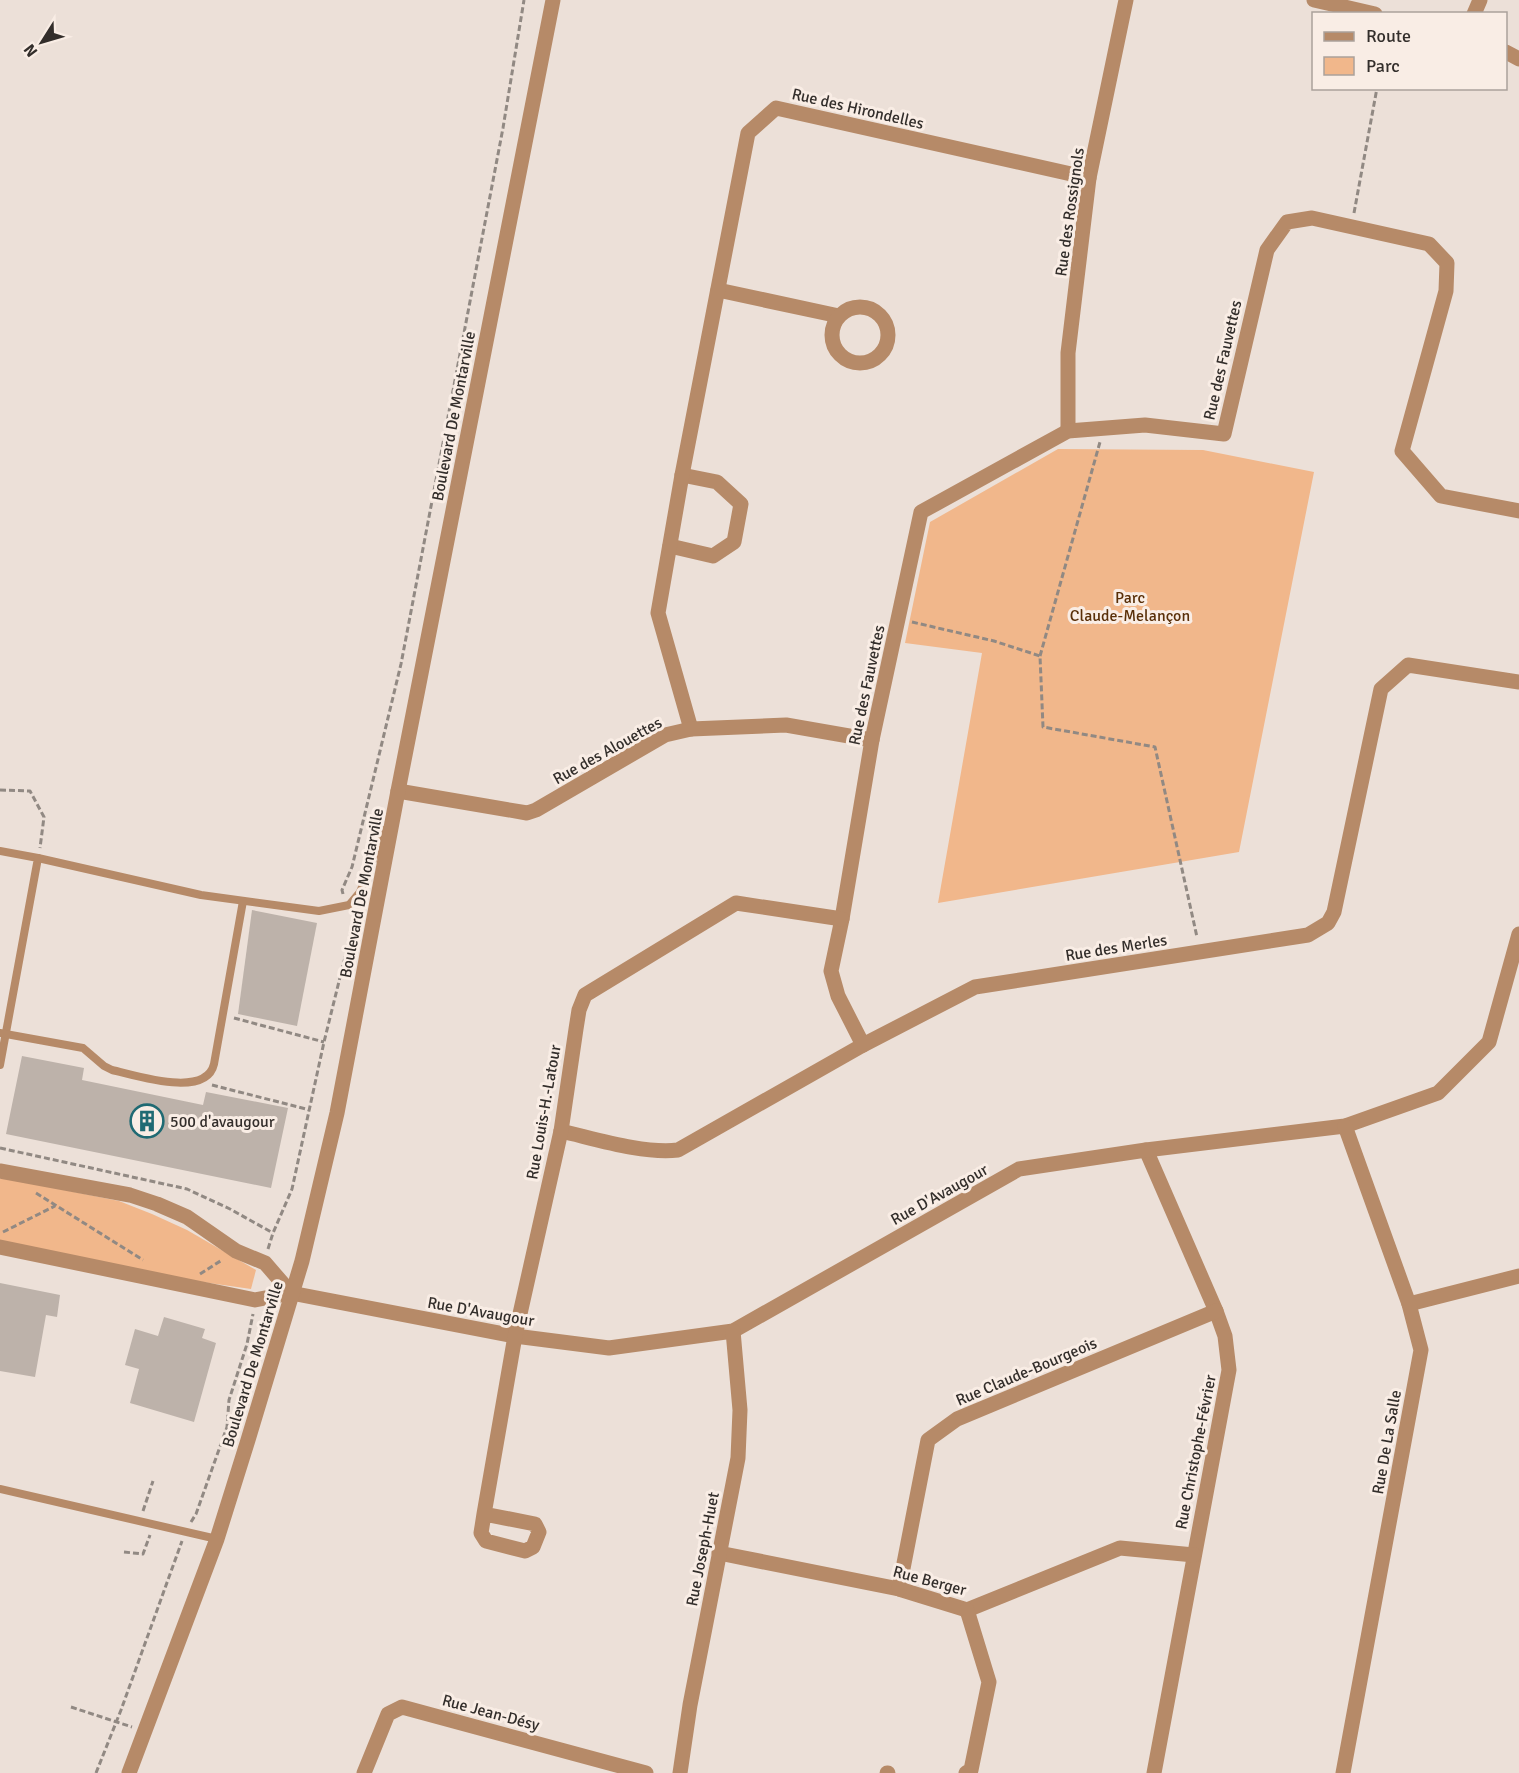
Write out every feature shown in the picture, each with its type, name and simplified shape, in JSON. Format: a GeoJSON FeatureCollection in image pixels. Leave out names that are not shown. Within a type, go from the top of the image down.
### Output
{"type":"FeatureCollection","features":[{"type":"Feature","properties":{"kind":"street","name":"Boulevard De Montarville"},"geometry":{"type":"LineString","coordinates":[[129,1773],[217,1539],[285,1322],[338,1113],[398,791],[553,0]]}},
{"type":"Feature","properties":{"kind":"street","name":"Rue des Rossignols"},"geometry":{"type":"LineString","coordinates":[[1068,431],[1068,353],[1089,178],[1126,0]]}},
{"type":"Feature","properties":{"kind":"street"},"geometry":{"type":"LineString","coordinates":[[1314,0],[1366,12]]}},
{"type":"Feature","properties":{"kind":"street","name":"Rue des Hirondelles"},"geometry":{"type":"LineString","coordinates":[[691,729],[658,613],[682,475],[748,133],[776,108],[1089,178]]}},
{"type":"Feature","properties":{"kind":"street","name":"Rue des Fauvettes"},"geometry":{"type":"LineString","coordinates":[[863,1045],[838,996],[831,971],[872,740],[921,512],[1068,431],[1145,425],[1224,434],[1267,250],[1287,222],[1312,218],[1429,244],[1447,263],[1446,291],[1402,451],[1441,496],[1519,511]]}},
{"type":"Feature","properties":{"kind":"street"},"geometry":{"type":"LineString","coordinates":[[718,290],[839,316]]}},
{"type":"Feature","properties":{"kind":"street"},"geometry":{"type":"LineString","coordinates":[[670,546],[712,556],[734,542],[741,504],[717,482],[682,475]]}},
{"type":"Feature","properties":{"kind":"street","name":"Rue des Merles"},"geometry":{"type":"LineString","coordinates":[[561,1131],[656,1151],[678,1150],[863,1045],[975,987],[1308,935],[1328,923],[1335,912],[1381,689],[1408,665],[1519,682]]}},
{"type":"Feature","properties":{"kind":"street","name":"Rue des Alouettes"},"geometry":{"type":"LineString","coordinates":[[398,791],[527,813],[665,735],[691,729],[786,725],[872,740]]}},
{"type":"Feature","properties":{"kind":"street","name":"Rue Louis-H.-Latour"},"geometry":{"type":"LineString","coordinates":[[484,1514],[515,1336],[561,1131],[579,1010],[585,995],[736,903],[842,919]]}},
{"type":"Feature","properties":{"kind":"street","name":"Rue D'Avaugour"},"geometry":{"type":"LineString","coordinates":[[0,1247],[255,1300],[291,1293],[515,1336],[609,1348],[733,1330],[1019,1169],[1146,1150],[1345,1126],[1438,1093],[1490,1042],[1519,934]]}},
{"type":"Feature","properties":{"kind":"street","name":"Rue De La Salle"},"geometry":{"type":"LineString","coordinates":[[1344,1773],[1421,1350],[1410,1304],[1345,1126]]}},
{"type":"Feature","properties":{"kind":"street","name":"Rue Christophe-Février"},"geometry":{"type":"LineString","coordinates":[[1146,1150],[1226,1336],[1228,1370],[1154,1773]]}},
{"type":"Feature","properties":{"kind":"street"},"geometry":{"type":"LineString","coordinates":[[0,1171],[130,1195],[158,1204],[187,1217],[236,1251],[265,1263],[291,1293]]}},
{"type":"Feature","properties":{"kind":"street"},"geometry":{"type":"LineString","coordinates":[[1410,1304],[1519,1276]]}},
{"type":"Feature","properties":{"kind":"street","name":"Rue Claude-Bourgeois"},"geometry":{"type":"LineString","coordinates":[[899,1589],[928,1440],[957,1419],[1216,1311]]}},
{"type":"Feature","properties":{"kind":"street","name":"Rue Joseph-Huet"},"geometry":{"type":"LineString","coordinates":[[680,1773],[690,1705],[738,1458],[740,1410],[733,1330]]}},
{"type":"Feature","properties":{"kind":"street","name":"Rue Berger"},"geometry":{"type":"LineString","coordinates":[[719,1553],[899,1589],[967,1610],[1120,1548],[1194,1555]]}},
{"type":"Feature","properties":{"kind":"street"},"geometry":{"type":"LineString","coordinates":[[966,1773],[971,1770],[989,1682],[967,1610]]}},
{"type":"Feature","properties":{"kind":"street","name":"Rue Jean-Désy"},"geometry":{"type":"LineString","coordinates":[[364,1773],[388,1714],[402,1707],[646,1773]]}},
{"type":"Feature","properties":{"kind":"lane"},"geometry":{"type":"LineString","coordinates":[[0,851],[201,895],[319,911],[349,905],[355,900],[384,832],[394,816]]}},
{"type":"Feature","properties":{"kind":"lane"},"geometry":{"type":"LineString","coordinates":[[0,1065],[3,1033],[38,858]]}},
{"type":"Feature","properties":{"kind":"lane"},"geometry":{"type":"LineString","coordinates":[[3,1033],[83,1048],[112,1070],[178,1084],[196,1081],[213,1069],[243,901]]}},
{"type":"Feature","properties":{"kind":"lane"},"geometry":{"type":"LineString","coordinates":[[0,1489],[217,1539]]}},
{"type":"Feature","properties":{"kind":"path","name":"Boulevard De Montarville"},"geometry":{"type":"LineString","coordinates":[[344,897],[342,890],[352,867],[401,664],[503,128],[524,0]]}},
{"type":"Feature","properties":{"kind":"path"},"geometry":{"type":"LineString","coordinates":[[1352,226],[1377,90]]}},
{"type":"Feature","properties":{"kind":"path"},"geometry":{"type":"LineString","coordinates":[[1103,429],[1040,656],[1043,727],[1155,747],[1201,952]]}},
{"type":"Feature","properties":{"kind":"path"},"geometry":{"type":"LineString","coordinates":[[898,619],[994,641],[1040,656]]}},
{"type":"Feature","properties":{"kind":"path"},"geometry":{"type":"LineString","coordinates":[[0,790],[30,791],[44,817],[38,858]]}},
{"type":"Feature","properties":{"kind":"path","name":"Boulevard De Montarville"},"geometry":{"type":"LineString","coordinates":[[268,1249],[292,1189],[324,1042],[351,933],[357,924],[352,911]]}},
{"type":"Feature","properties":{"kind":"path"},"geometry":{"type":"LineString","coordinates":[[223,1015],[324,1042]]}},
{"type":"Feature","properties":{"kind":"path"},"geometry":{"type":"LineString","coordinates":[[196,1081],[310,1110]]}},
{"type":"Feature","properties":{"kind":"path"},"geometry":{"type":"LineString","coordinates":[[30,1189],[143,1260]]}},
{"type":"Feature","properties":{"kind":"path"},"geometry":{"type":"LineString","coordinates":[[0,1233],[55,1206]]}},
{"type":"Feature","properties":{"kind":"path"},"geometry":{"type":"LineString","coordinates":[[182,1284],[236,1251]]}},
{"type":"Feature","properties":{"kind":"path","name":"Boulevard De Montarville"},"geometry":{"type":"LineString","coordinates":[[196,1514],[226,1427],[229,1400],[254,1317],[253,1307]]}},
{"type":"Feature","properties":{"kind":"path"},"geometry":{"type":"LineString","coordinates":[[140,1521],[153,1481]]}},
{"type":"Feature","properties":{"kind":"path"},"geometry":{"type":"LineString","coordinates":[[124,1552],[143,1554],[155,1524]]}},
{"type":"Feature","properties":{"kind":"path"},"geometry":{"type":"LineString","coordinates":[[96,1773],[183,1536]]}},
{"type":"Feature","properties":{"kind":"path"},"geometry":{"type":"LineString","coordinates":[[71,1707],[144,1731]]}},
{"type":"Feature","properties":{"kind":"green space","name":"Parc Claude-Melançon"},"geometry":{"type":"Polygon","coordinates":[[[1058,449],[1203,450],[1314,472],[1239,852],[938,903],[982,653],[905,643],[930,522],[1058,449]]]}},
{"type":"Feature","properties":{"kind":"green space"},"geometry":{"type":"Polygon","coordinates":[[[5,1178],[119,1201],[152,1214],[187,1230],[256,1270],[251,1289],[181,1279],[0,1243],[0,1179],[5,1178]]]}},
{"type":"Feature","properties":{"kind":"building"},"geometry":{"type":"Polygon","coordinates":[[[252,910],[317,923],[297,1026],[238,1014],[252,910]]]}},
{"type":"Feature","properties":{"kind":"building","name":"500 d'avaugour"},"geometry":{"type":"Polygon","coordinates":[[[22,1056],[84,1068],[82,1080],[203,1105],[206,1092],[288,1108],[271,1188],[6,1134],[22,1056]]]}},
{"type":"Feature","properties":{"kind":"building"},"geometry":{"type":"Polygon","coordinates":[[[0,1283],[60,1295],[57,1317],[46,1315],[35,1377],[0,1371],[0,1283]]]}},
{"type":"Feature","properties":{"kind":"building"},"geometry":{"type":"Polygon","coordinates":[[[164,1317],[205,1329],[202,1338],[216,1343],[194,1422],[130,1403],[139,1369],[125,1365],[135,1329],[158,1336],[164,1317]]]}},
{"type":"Feature","properties":{"kind":"place","name":"500 d'avaugour"},"geometry":{"type":"Point","coordinates":[147,1121]}}]}
